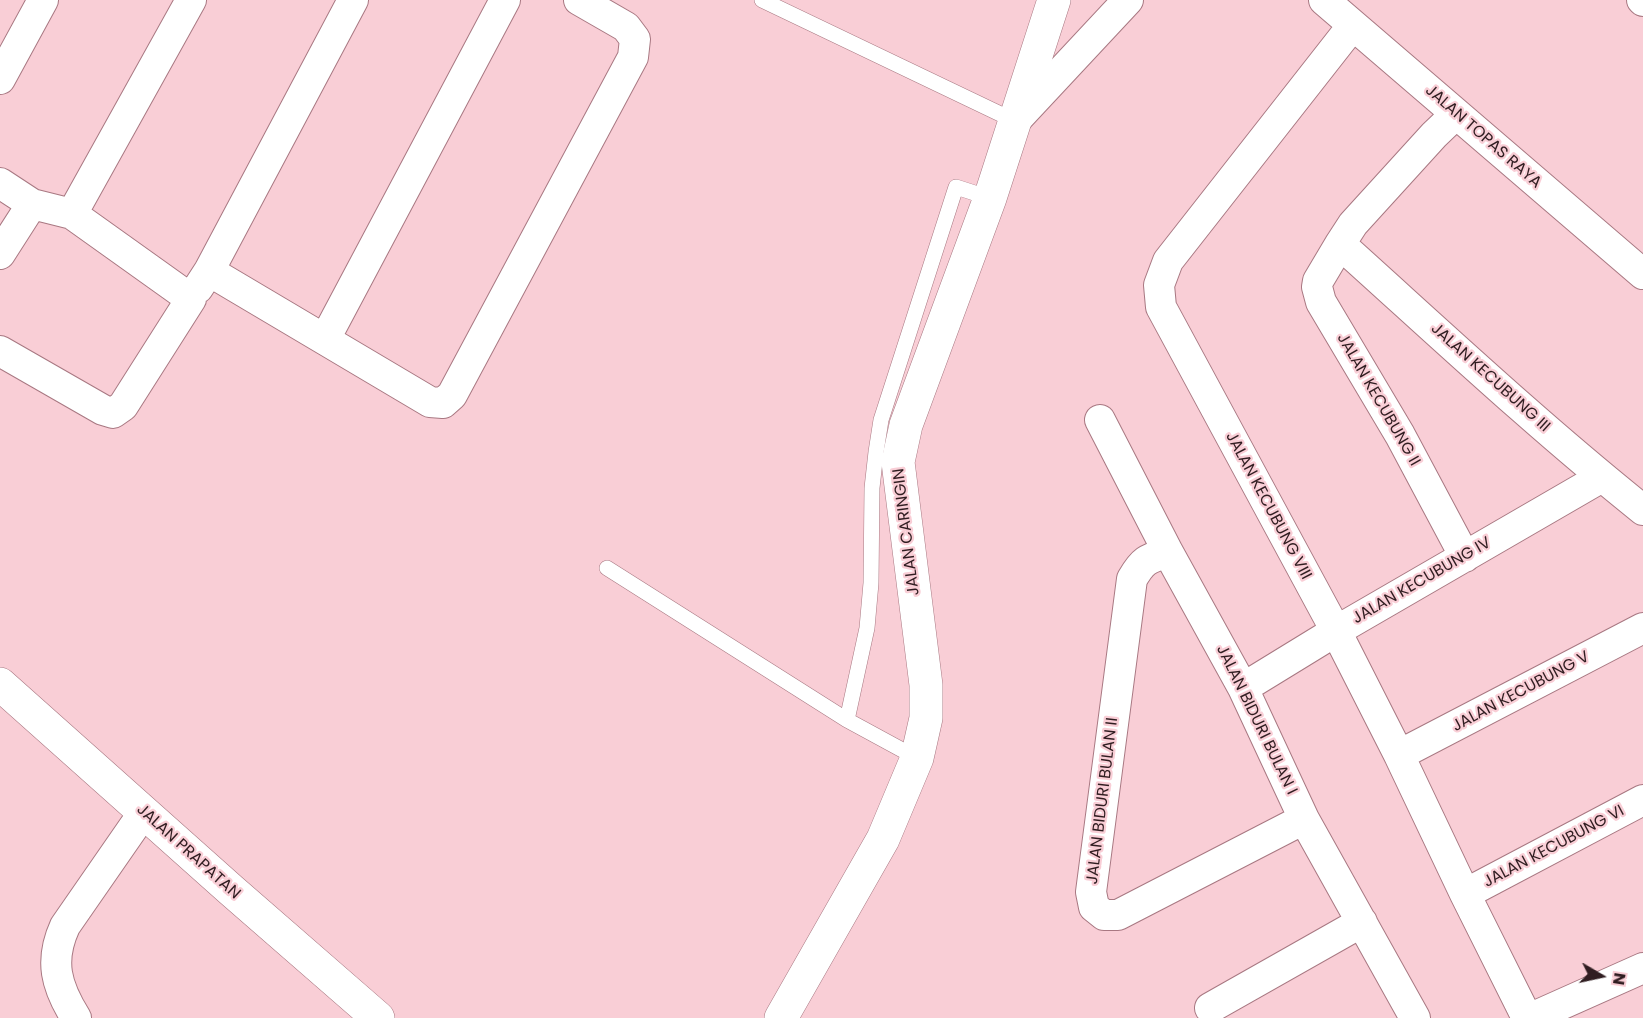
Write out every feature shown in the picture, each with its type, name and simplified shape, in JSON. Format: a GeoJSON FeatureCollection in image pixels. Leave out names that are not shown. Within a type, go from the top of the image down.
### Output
{"type":"FeatureCollection","features":[{"type":"Feature","properties":{"kind":"main road","name":"JALAN CARINGIN"},"geometry":{"type":"LineString","coordinates":[[782,1018],[883,839],[916,758],[926,718],[926,685],[898,462],[906,425],[990,198],[1054,0]]}},
{"type":"Feature","properties":{"kind":"main road","name":"JALAN PRAPATAN"},"geometry":{"type":"LineString","coordinates":[[0,684],[231,890],[364,1013]]}},
{"type":"Feature","properties":{"kind":"street"},"geometry":{"type":"LineString","coordinates":[[0,79],[43,0]]}},
{"type":"Feature","properties":{"kind":"street"},"geometry":{"type":"LineString","coordinates":[[72,214],[191,0]]}},
{"type":"Feature","properties":{"kind":"street"},"geometry":{"type":"LineString","coordinates":[[0,351],[103,410],[113,413],[123,406],[209,271],[353,0]]}},
{"type":"Feature","properties":{"kind":"street"},"geometry":{"type":"LineString","coordinates":[[326,339],[505,0]]}},
{"type":"Feature","properties":{"kind":"street"},"geometry":{"type":"LineString","coordinates":[[209,271],[430,402],[443,403],[452,395],[633,57],[635,39],[626,27],[579,0]]}},
{"type":"Feature","properties":{"kind":"street"},"geometry":{"type":"LineString","coordinates":[[1015,121],[1128,0]]}},
{"type":"Feature","properties":{"kind":"street","name":"JALAN TOPAS RAYA"},"geometry":{"type":"LineString","coordinates":[[1324,0],[1643,274]]}},
{"type":"Feature","properties":{"kind":"street","name":"JALAN KECUBUNG VIII"},"geometry":{"type":"LineString","coordinates":[[1353,26],[1168,261],[1159,285],[1161,307],[1336,631],[1399,755],[1465,894],[1529,1018]]}},
{"type":"Feature","properties":{"kind":"street","name":"JALAN KECUBUNG II"},"geometry":{"type":"LineString","coordinates":[[1456,114],[1434,135],[1353,225],[1318,282],[1318,294],[1400,435],[1465,557]]}},
{"type":"Feature","properties":{"kind":"street"},"geometry":{"type":"LineString","coordinates":[[0,183],[32,204],[72,214],[191,299]]}},
{"type":"Feature","properties":{"kind":"street"},"geometry":{"type":"LineString","coordinates":[[0,254],[32,204]]}},
{"type":"Feature","properties":{"kind":"street","name":"JALAN KECUBUNG III"},"geometry":{"type":"LineString","coordinates":[[1340,244],[1508,395],[1643,510]]}},
{"type":"Feature","properties":{"kind":"street","name":"JALAN BIDURI BULAN I"},"geometry":{"type":"LineString","coordinates":[[1100,420],[1168,552],[1243,688],[1304,819],[1416,1018]]}},
{"type":"Feature","properties":{"kind":"street","name":"JALAN KECUBUNG IV"},"geometry":{"type":"LineString","coordinates":[[1243,688],[1336,631],[1602,477]]}},
{"type":"Feature","properties":{"kind":"street","name":"JALAN BIDURI BULAN II"},"geometry":{"type":"LineString","coordinates":[[1168,552],[1140,565],[1131,579],[1091,892],[1094,907],[1104,915],[1118,915],[1304,819]]}},
{"type":"Feature","properties":{"kind":"street","name":"JALAN KECUBUNG V"},"geometry":{"type":"LineString","coordinates":[[1399,755],[1643,628]]}},
{"type":"Feature","properties":{"kind":"street","name":"JALAN KECUBUNG VI"},"geometry":{"type":"LineString","coordinates":[[1465,894],[1643,800]]}},
{"type":"Feature","properties":{"kind":"street"},"geometry":{"type":"LineString","coordinates":[[76,1018],[62,993],[56,968],[58,942],[65,926],[144,812]]}},
{"type":"Feature","properties":{"kind":"street"},"geometry":{"type":"LineString","coordinates":[[1210,1008],[1362,922]]}},
{"type":"Feature","properties":{"kind":"street"},"geometry":{"type":"LineString","coordinates":[[1529,1018],[1643,968]]}},
{"type":"Feature","properties":{"kind":"lane"},"geometry":{"type":"LineString","coordinates":[[762,0],[1015,121]]}},
{"type":"Feature","properties":{"kind":"lane"},"geometry":{"type":"LineString","coordinates":[[847,720],[867,628],[871,583],[872,488],[881,420],[956,187],[990,198]]}},
{"type":"Feature","properties":{"kind":"lane"},"geometry":{"type":"LineString","coordinates":[[607,568],[847,720],[916,758]]}}]}
